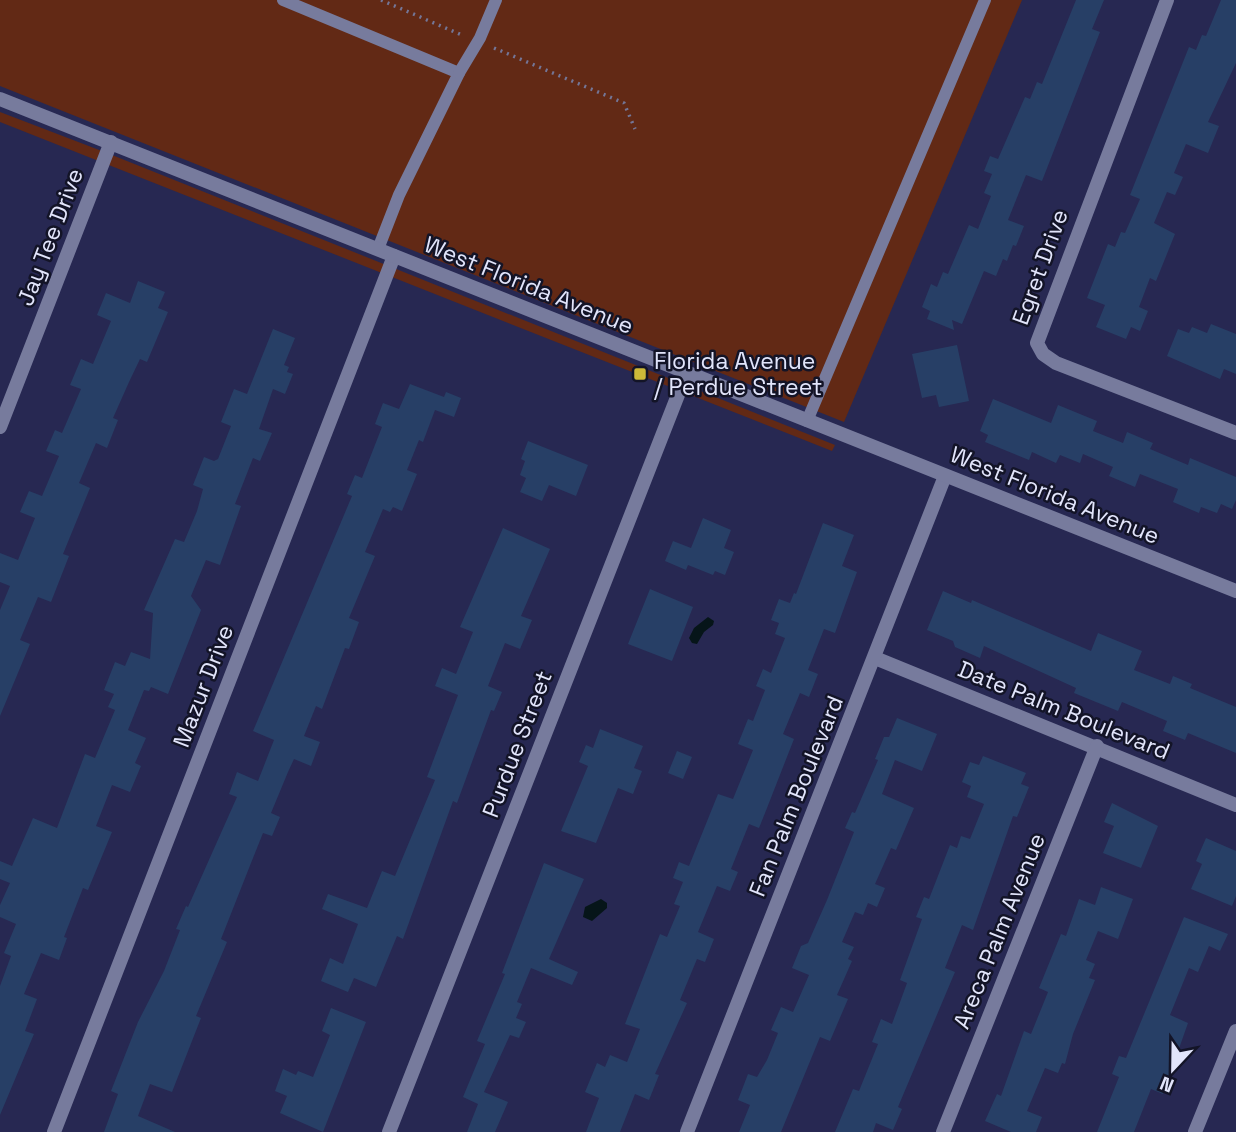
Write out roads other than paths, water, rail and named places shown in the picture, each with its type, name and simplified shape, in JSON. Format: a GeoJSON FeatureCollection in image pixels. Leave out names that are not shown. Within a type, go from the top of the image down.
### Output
{"type":"FeatureCollection","features":[{"type":"Feature","properties":{"kind":"street","name":"Egret Drive"},"geometry":{"type":"LineString","coordinates":[[1167,0],[1037,343],[1043,354],[1056,363],[1236,433]]}},
{"type":"Feature","properties":{"kind":"street","name":"West Florida Avenue"},"geometry":{"type":"LineString","coordinates":[[0,99],[1236,591]]}},
{"type":"Feature","properties":{"kind":"street","name":"Jay Tee Drive"},"geometry":{"type":"LineString","coordinates":[[0,427],[111,142]]}},
{"type":"Feature","properties":{"kind":"street","name":"Mazur Drive"},"geometry":{"type":"LineString","coordinates":[[54,1132],[394,256]]}},
{"type":"Feature","properties":{"kind":"street","name":"Purdue Street"},"geometry":{"type":"LineString","coordinates":[[389,1132],[687,372]]}},
{"type":"Feature","properties":{"kind":"street","name":"Fan Palm Boulevard"},"geometry":{"type":"LineString","coordinates":[[687,1132],[945,476]]}},
{"type":"Feature","properties":{"kind":"street","name":"Date Palm Boulevard"},"geometry":{"type":"LineString","coordinates":[[875,658],[1097,746],[1236,805]]}},
{"type":"Feature","properties":{"kind":"street","name":"Areca Palm Avenue"},"geometry":{"type":"LineString","coordinates":[[943,1132],[1097,746]]}},
{"type":"Feature","properties":{"kind":"street"},"geometry":{"type":"LineString","coordinates":[[1195,1132],[1236,1031]]}},
{"type":"Feature","properties":{"kind":"lane"},"geometry":{"type":"LineString","coordinates":[[284,0],[459,73]]}},
{"type":"Feature","properties":{"kind":"lane"},"geometry":{"type":"LineString","coordinates":[[378,249],[399,195],[459,73],[478,41],[496,0]]}},
{"type":"Feature","properties":{"kind":"lane"},"geometry":{"type":"LineString","coordinates":[[807,421],[985,0]]}},
{"type":"Feature","properties":{"kind":"place","name":"Florida Avenue / Perdue Street"},"geometry":{"type":"Point","coordinates":[640,374]}}]}
